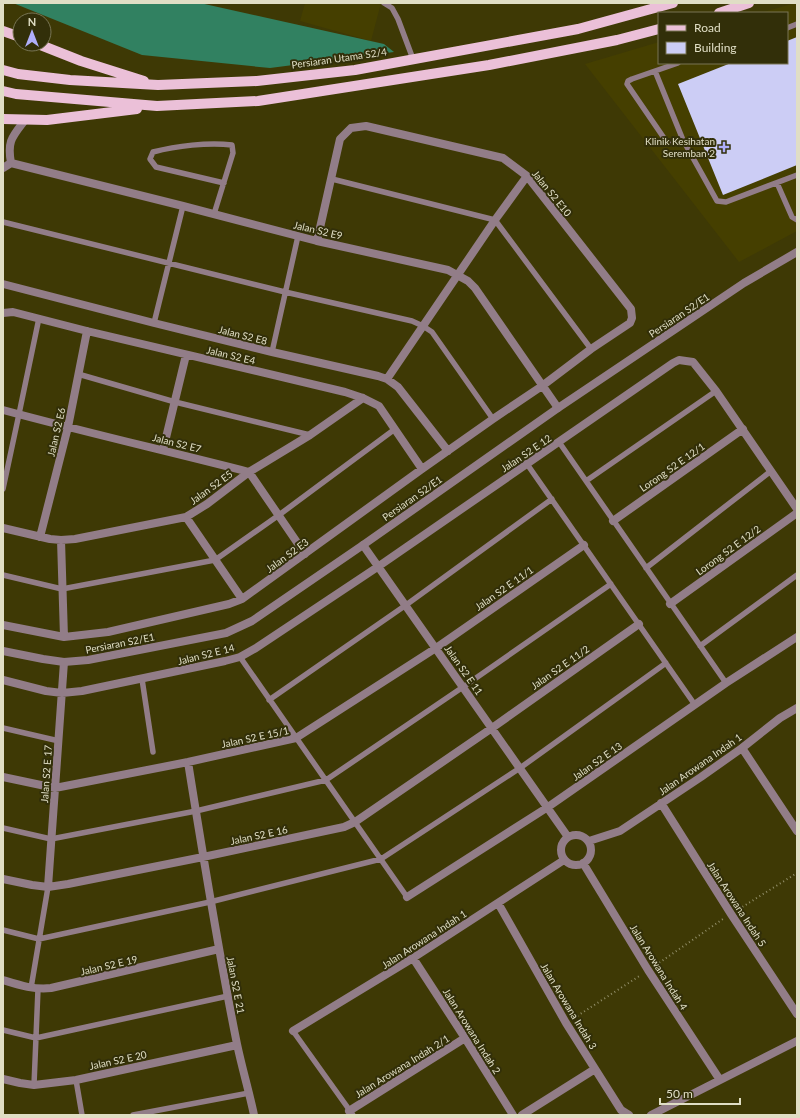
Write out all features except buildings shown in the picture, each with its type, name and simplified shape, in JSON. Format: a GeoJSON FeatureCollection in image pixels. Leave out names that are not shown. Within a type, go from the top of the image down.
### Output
{"type":"FeatureCollection","features":[{"type":"Feature","properties":{"kind":"main road","name":"Persiaran Utama S2/4"},"geometry":{"type":"LineString","coordinates":[[3,70],[18,74],[70,80],[158,85],[257,81],[355,70],[578,29],[673,3]]}},
{"type":"Feature","properties":{"kind":"main road"},"geometry":{"type":"LineString","coordinates":[[723,12],[749,3]]}},
{"type":"Feature","properties":{"kind":"main road"},"geometry":{"type":"LineString","coordinates":[[3,119],[47,120],[157,106],[258,101],[488,65],[617,40],[658,29]]}},
{"type":"Feature","properties":{"kind":"main road"},"geometry":{"type":"LineString","coordinates":[[52,49],[158,85]]}},
{"type":"Feature","properties":{"kind":"main road"},"geometry":{"type":"LineString","coordinates":[[3,91],[16,94],[157,106]]}},
{"type":"Feature","properties":{"kind":"street"},"geometry":{"type":"LineString","coordinates":[[3,168],[11,163],[9,145],[13,136],[24,120]]}},
{"type":"Feature","properties":{"kind":"street","name":"Jalan S2 E10"},"geometry":{"type":"LineString","coordinates":[[317,241],[340,139],[350,128],[366,126],[503,158],[527,176],[631,309],[632,318],[630,323],[591,349],[542,386]]}},
{"type":"Feature","properties":{"kind":"street","name":"Jalan S2 E9"},"geometry":{"type":"LineString","coordinates":[[11,163],[317,241],[448,270],[458,274],[475,288],[558,408]]}},
{"type":"Feature","properties":{"kind":"street"},"geometry":{"type":"LineString","coordinates":[[387,379],[495,220],[527,176]]}},
{"type":"Feature","properties":{"kind":"street","name":"Persiaran S2/E1"},"geometry":{"type":"LineString","coordinates":[[3,651],[64,662],[88,660],[226,633],[252,621],[558,408],[744,283],[797,252]]}},
{"type":"Feature","properties":{"kind":"street","name":"Jalan S2 E8"},"geometry":{"type":"LineString","coordinates":[[3,284],[154,323],[387,379],[398,387],[448,451]]}},
{"type":"Feature","properties":{"kind":"street","name":"Jalan S2 E4"},"geometry":{"type":"LineString","coordinates":[[3,313],[13,312],[345,392],[363,398],[379,406],[422,469]]}},
{"type":"Feature","properties":{"kind":"street","name":"Jalan S2 E6"},"geometry":{"type":"LineString","coordinates":[[40,537],[68,427],[87,331]]}},
{"type":"Feature","properties":{"kind":"street"},"geometry":{"type":"LineString","coordinates":[[163,450],[186,354]]}},
{"type":"Feature","properties":{"kind":"street","name":"Jalan S2 E 12"},"geometry":{"type":"LineString","coordinates":[[379,566],[673,363],[679,360],[692,362],[716,391]]}},
{"type":"Feature","properties":{"kind":"street","name":"Jalan S2 E3"},"geometry":{"type":"LineString","coordinates":[[3,624],[64,637],[108,632],[228,604],[242,599],[422,469],[542,386]]}},
{"type":"Feature","properties":{"kind":"street"},"geometry":{"type":"LineString","coordinates":[[716,391],[797,509]]}},
{"type":"Feature","properties":{"kind":"street","name":"Jalan S2 E5"},"geometry":{"type":"LineString","coordinates":[[3,528],[40,537],[61,540],[74,539],[186,517],[207,504],[249,472],[310,435],[363,398]]}},
{"type":"Feature","properties":{"kind":"street","name":"Jalan S2 E7"},"geometry":{"type":"LineString","coordinates":[[3,410],[249,472]]}},
{"type":"Feature","properties":{"kind":"street","name":"Lorong S2 E 12/1"},"geometry":{"type":"LineString","coordinates":[[613,520],[742,429]]}},
{"type":"Feature","properties":{"kind":"street"},"geometry":{"type":"LineString","coordinates":[[249,472],[305,554]]}},
{"type":"Feature","properties":{"kind":"street","name":"Lorong S2 E 12/2"},"geometry":{"type":"LineString","coordinates":[[670,604],[797,513]]}},
{"type":"Feature","properties":{"kind":"street"},"geometry":{"type":"LineString","coordinates":[[186,517],[242,599]]}},
{"type":"Feature","properties":{"kind":"street"},"geometry":{"type":"LineString","coordinates":[[61,540],[64,637]]}},
{"type":"Feature","properties":{"kind":"street","name":"Jalan S2 E 11"},"geometry":{"type":"LineString","coordinates":[[363,545],[568,837]]}},
{"type":"Feature","properties":{"kind":"street","name":"Jalan S2 E 11/1"},"geometry":{"type":"LineString","coordinates":[[436,648],[584,545]]}},
{"type":"Feature","properties":{"kind":"street","name":"Jalan S2 E 14"},"geometry":{"type":"LineString","coordinates":[[3,680],[46,691],[62,693],[82,691],[142,679],[240,657],[256,648],[379,566]]}},
{"type":"Feature","properties":{"kind":"street","name":"Jalan S2 E 11/2"},"geometry":{"type":"LineString","coordinates":[[492,728],[639,624]]}},
{"type":"Feature","properties":{"kind":"street","name":"Jalan S2 E 13"},"geometry":{"type":"LineString","coordinates":[[407,897],[548,808],[695,705],[797,637]]}},
{"type":"Feature","properties":{"kind":"street","name":"Jalan S2 E 15/1"},"geometry":{"type":"LineString","coordinates":[[55,788],[188,762],[296,738],[436,648]]}},
{"type":"Feature","properties":{"kind":"street","name":"Jalan S2 E 17"},"geometry":{"type":"LineString","coordinates":[[48,887],[64,662]]}},
{"type":"Feature","properties":{"kind":"street","name":"Jalan Arowana Indah 1"},"geometry":{"type":"LineString","coordinates":[[589,841],[620,831],[701,777],[742,748],[780,718],[797,708]]}},
{"type":"Feature","properties":{"kind":"street","name":"Jalan S2 E 16"},"geometry":{"type":"LineString","coordinates":[[3,879],[48,887],[203,857],[344,827],[355,822],[492,728]]}},
{"type":"Feature","properties":{"kind":"street"},"geometry":{"type":"LineString","coordinates":[[742,748],[797,831]]}},
{"type":"Feature","properties":{"kind":"street","name":"Jalan S2 E 21"},"geometry":{"type":"LineString","coordinates":[[188,762],[210,902],[237,1045],[254,1115]]}},
{"type":"Feature","properties":{"kind":"street"},"geometry":{"type":"LineString","coordinates":[[3,777],[55,788]]}},
{"type":"Feature","properties":{"kind":"street","name":"Jalan Arowana Indah 5"},"geometry":{"type":"LineString","coordinates":[[662,803],[731,914],[797,1014]]}},
{"type":"Feature","properties":{"kind":"street"},"geometry":{"type":"LineString","coordinates":[[576,834],[581,835],[589,841],[591,851],[590,856],[583,863],[573,864],[564,860],[561,846],[563,841],[568,837],[576,834]]}},
{"type":"Feature","properties":{"kind":"street","name":"Jalan Arowana Indah 1"},"geometry":{"type":"LineString","coordinates":[[293,1031],[413,958],[564,860]]}},
{"type":"Feature","properties":{"kind":"street","name":"Jalan Arowana Indah 4"},"geometry":{"type":"LineString","coordinates":[[583,863],[648,970],[720,1080]]}},
{"type":"Feature","properties":{"kind":"street","name":"Jalan Arowana Indah 3"},"geometry":{"type":"LineString","coordinates":[[498,903],[566,1023],[621,1110],[628,1115]]}},
{"type":"Feature","properties":{"kind":"street","name":"Jalan S2 E 19"},"geometry":{"type":"LineString","coordinates":[[3,980],[35,988],[51,988],[219,949]]}},
{"type":"Feature","properties":{"kind":"street","name":"Jalan Arowana Indah 2"},"geometry":{"type":"LineString","coordinates":[[413,958],[465,1038],[512,1115]]}},
{"type":"Feature","properties":{"kind":"street","name":"Jalan Arowana Indah 2/1"},"geometry":{"type":"LineString","coordinates":[[351,1113],[465,1038]]}},
{"type":"Feature","properties":{"kind":"street"},"geometry":{"type":"LineString","coordinates":[[651,1115],[797,1041]]}},
{"type":"Feature","properties":{"kind":"street","name":"Jalan S2 E 20"},"geometry":{"type":"LineString","coordinates":[[3,1079],[34,1085],[76,1080],[237,1045]]}},
{"type":"Feature","properties":{"kind":"street"},"geometry":{"type":"LineString","coordinates":[[522,1115],[595,1069]]}},
{"type":"Feature","properties":{"kind":"lane"},"geometry":{"type":"LineString","coordinates":[[384,3],[392,8],[398,19],[413,59]]}},
{"type":"Feature","properties":{"kind":"lane"},"geometry":{"type":"LineString","coordinates":[[675,64],[628,81],[628,86],[666,141],[672,142],[683,140]]}},
{"type":"Feature","properties":{"kind":"lane"},"geometry":{"type":"LineString","coordinates":[[655,71],[683,140],[717,201],[726,202],[797,175]]}},
{"type":"Feature","properties":{"kind":"lane"},"geometry":{"type":"LineString","coordinates":[[214,214],[224,183],[233,154],[232,145],[219,144],[166,148],[153,152],[150,159],[156,167],[224,183]]}},
{"type":"Feature","properties":{"kind":"lane"},"geometry":{"type":"LineString","coordinates":[[332,179],[495,220],[591,349]]}},
{"type":"Feature","properties":{"kind":"lane"},"geometry":{"type":"LineString","coordinates":[[777,183],[792,217],[797,220]]}},
{"type":"Feature","properties":{"kind":"lane"},"geometry":{"type":"LineString","coordinates":[[154,323],[183,206]]}},
{"type":"Feature","properties":{"kind":"lane"},"geometry":{"type":"LineString","coordinates":[[3,222],[169,264],[412,321],[432,332],[493,419]]}},
{"type":"Feature","properties":{"kind":"lane"},"geometry":{"type":"LineString","coordinates":[[272,352],[298,236]]}},
{"type":"Feature","properties":{"kind":"lane"},"geometry":{"type":"LineString","coordinates":[[3,489],[38,318]]}},
{"type":"Feature","properties":{"kind":"lane"},"geometry":{"type":"LineString","coordinates":[[78,374],[175,402],[310,435]]}},
{"type":"Feature","properties":{"kind":"lane"},"geometry":{"type":"LineString","coordinates":[[586,481],[716,391]]}},
{"type":"Feature","properties":{"kind":"lane"},"geometry":{"type":"LineString","coordinates":[[3,575],[62,589],[215,560],[279,515],[395,429]]}},
{"type":"Feature","properties":{"kind":"lane"},"geometry":{"type":"LineString","coordinates":[[559,442],[726,684]]}},
{"type":"Feature","properties":{"kind":"lane"},"geometry":{"type":"LineString","coordinates":[[527,464],[695,705]]}},
{"type":"Feature","properties":{"kind":"lane"},"geometry":{"type":"LineString","coordinates":[[646,568],[771,472]]}},
{"type":"Feature","properties":{"kind":"lane"},"geometry":{"type":"LineString","coordinates":[[269,700],[406,605],[552,499]]}},
{"type":"Feature","properties":{"kind":"lane"},"geometry":{"type":"LineString","coordinates":[[700,646],[797,575]]}},
{"type":"Feature","properties":{"kind":"lane"},"geometry":{"type":"LineString","coordinates":[[3,828],[52,839],[196,811],[326,780],[611,584]]}},
{"type":"Feature","properties":{"kind":"lane"},"geometry":{"type":"LineString","coordinates":[[240,657],[407,897]]}},
{"type":"Feature","properties":{"kind":"lane"},"geometry":{"type":"LineString","coordinates":[[3,930],[39,939],[210,902],[381,859],[520,768],[666,662]]}},
{"type":"Feature","properties":{"kind":"lane"},"geometry":{"type":"LineString","coordinates":[[142,679],[154,752]]}},
{"type":"Feature","properties":{"kind":"lane"},"geometry":{"type":"LineString","coordinates":[[3,728],[59,741]]}},
{"type":"Feature","properties":{"kind":"lane"},"geometry":{"type":"LineString","coordinates":[[34,1085],[36,1038],[35,988],[39,939],[48,887]]}},
{"type":"Feature","properties":{"kind":"lane"},"geometry":{"type":"LineString","coordinates":[[3,1030],[36,1038],[228,996]]}},
{"type":"Feature","properties":{"kind":"lane"},"geometry":{"type":"LineString","coordinates":[[293,1031],[351,1113]]}},
{"type":"Feature","properties":{"kind":"lane"},"geometry":{"type":"LineString","coordinates":[[76,1080],[82,1115]]}},
{"type":"Feature","properties":{"kind":"lane"},"geometry":{"type":"LineString","coordinates":[[133,1115],[249,1093]]}},
{"type":"Feature","properties":{"kind":"path"},"geometry":{"type":"LineString","coordinates":[[566,1023],[797,872]]}},
{"type":"Feature","properties":{"kind":"shaded area"},"geometry":{"type":"Polygon","coordinates":[[[305,3],[381,3],[371,41],[300,21],[305,3]]]}},
{"type":"Feature","properties":{"kind":"shaded area","name":"Klinik Kesihatan Seremban 2"},"geometry":{"type":"Polygon","coordinates":[[[797,3],[797,231],[739,262],[585,64],[658,42],[658,64],[788,64],[788,12],[764,12],[797,3]]]}},
{"type":"Feature","properties":{"kind":"green space"},"geometry":{"type":"Polygon","coordinates":[[[13,3],[200,3],[384,44],[394,52],[270,68],[142,55],[52,19],[52,12],[35,12],[13,3]]]}},
{"type":"Feature","properties":{"kind":"place","name":"Klinik Kesihatan Seremban 2"},"geometry":{"type":"Point","coordinates":[724,147]}}]}
